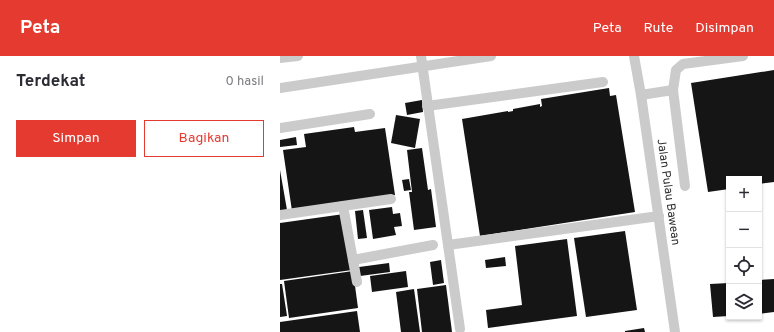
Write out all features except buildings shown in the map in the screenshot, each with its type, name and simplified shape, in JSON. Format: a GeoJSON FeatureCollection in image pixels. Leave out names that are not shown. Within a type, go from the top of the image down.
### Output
{"type":"FeatureCollection","features":[{"type":"Feature","properties":{"kind":"street"},"geometry":{"type":"LineString","coordinates":[[280,58],[298,56]]}},
{"type":"Feature","properties":{"kind":"street"},"geometry":{"type":"LineString","coordinates":[[421,56],[460,329]]}},
{"type":"Feature","properties":{"kind":"street"},"geometry":{"type":"LineString","coordinates":[[280,88],[491,56]]}},
{"type":"Feature","properties":{"kind":"street","name":"Jalan Pulau Bawean"},"geometry":{"type":"LineString","coordinates":[[634,56],[659,216],[675,332]]}},
{"type":"Feature","properties":{"kind":"street"},"geometry":{"type":"LineString","coordinates":[[685,186],[673,90],[676,70],[682,64],[743,56]]}},
{"type":"Feature","properties":{"kind":"street"},"geometry":{"type":"LineString","coordinates":[[427,106],[603,82]]}},
{"type":"Feature","properties":{"kind":"street"},"geometry":{"type":"LineString","coordinates":[[641,95],[673,90]]}},
{"type":"Feature","properties":{"kind":"street"},"geometry":{"type":"LineString","coordinates":[[280,128],[370,114]]}},
{"type":"Feature","properties":{"kind":"street"},"geometry":{"type":"LineString","coordinates":[[280,215],[391,199]]}},
{"type":"Feature","properties":{"kind":"street"},"geometry":{"type":"LineString","coordinates":[[343,206],[357,282]]}},
{"type":"Feature","properties":{"kind":"street"},"geometry":{"type":"LineString","coordinates":[[448,245],[659,216]]}},
{"type":"Feature","properties":{"kind":"street"},"geometry":{"type":"LineString","coordinates":[[353,260],[433,245]]}}]}
